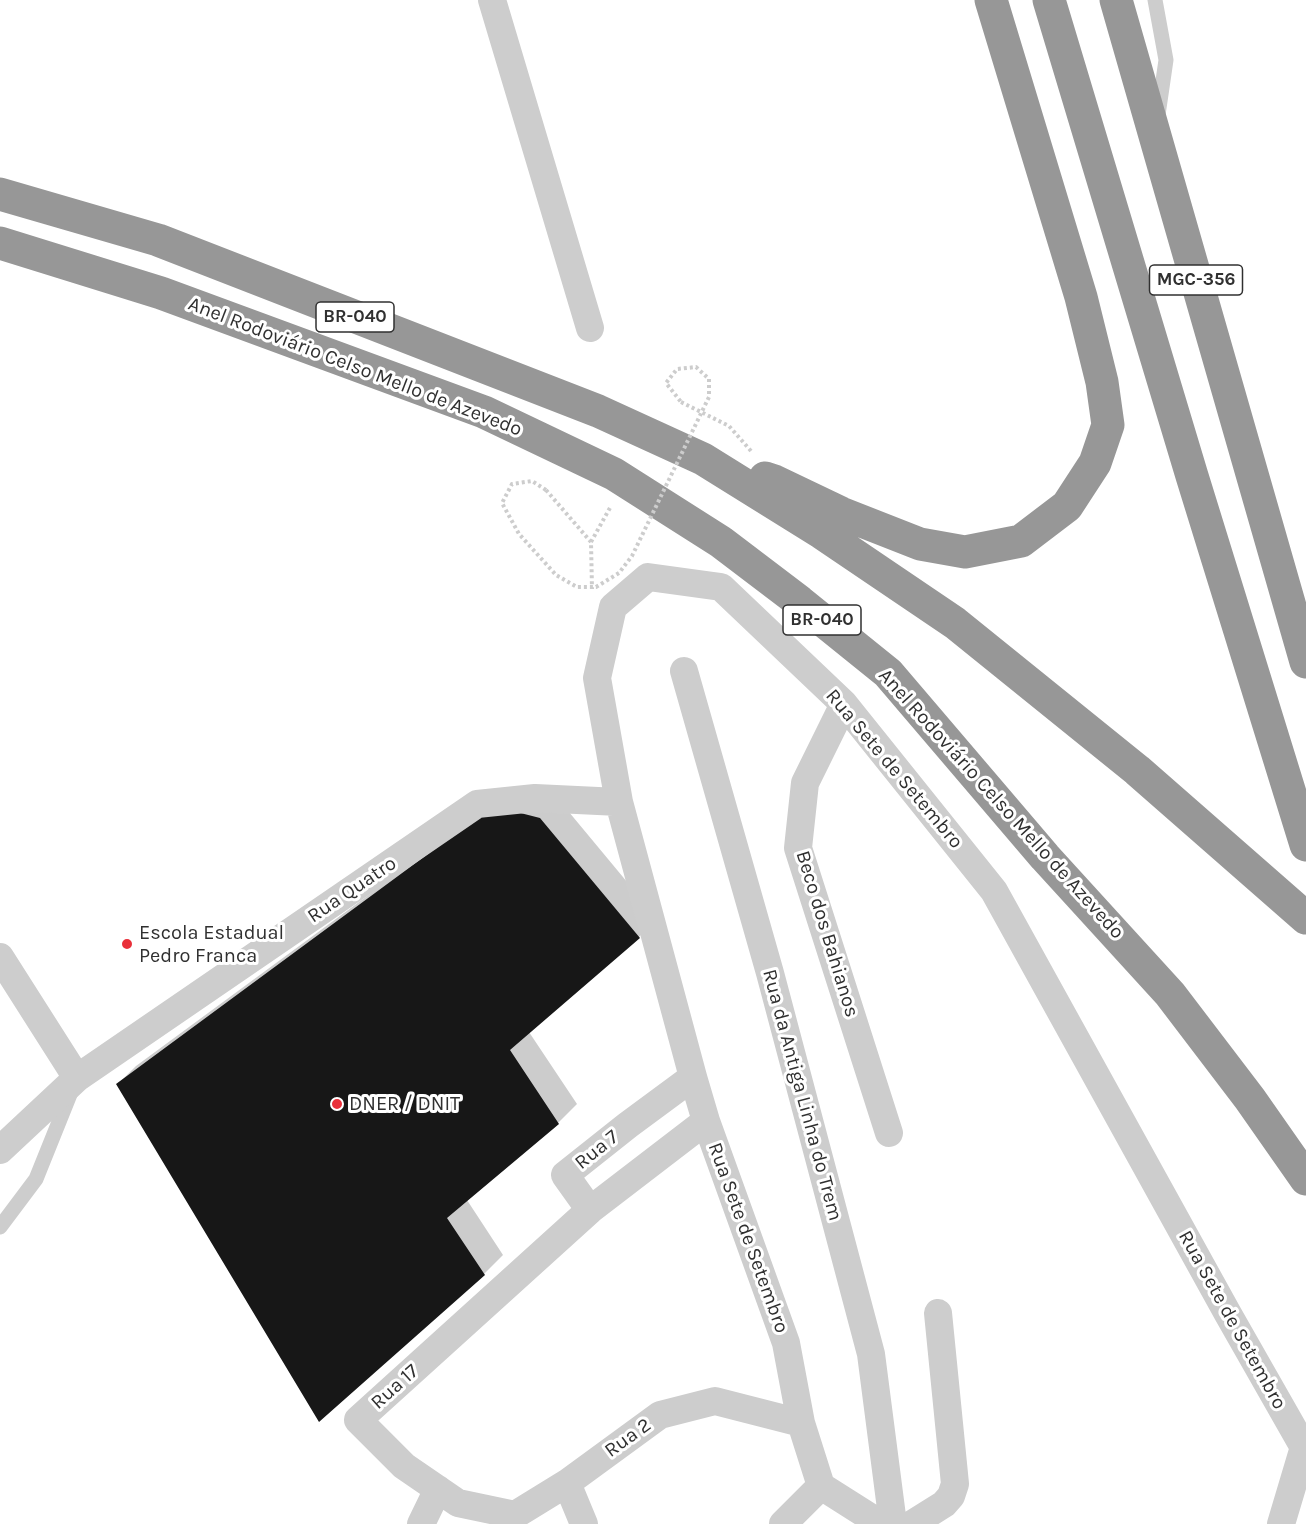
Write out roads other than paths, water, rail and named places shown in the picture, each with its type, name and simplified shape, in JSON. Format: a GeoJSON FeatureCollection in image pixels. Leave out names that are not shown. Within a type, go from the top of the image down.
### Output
{"type":"FeatureCollection","features":[{"type":"Feature","properties":{"kind":"highway"},"geometry":{"type":"LineString","coordinates":[[703,459],[774,480],[841,513],[920,544],[965,552],[1021,541],[1067,506],[1095,463],[1108,425],[1102,382],[1081,297],[991,0]]}},
{"type":"Feature","properties":{"kind":"highway","name":"MGC-356"},"geometry":{"type":"LineString","coordinates":[[1049,0],[1192,476],[1306,844]]}},
{"type":"Feature","properties":{"kind":"highway","name":"MGC-356"},"geometry":{"type":"LineString","coordinates":[[1116,0],[1306,662]]}},
{"type":"Feature","properties":{"kind":"highway","name":"BR-040"},"geometry":{"type":"LineString","coordinates":[[0,194],[159,240],[598,411],[703,459],[822,533],[956,623],[1137,770],[1306,918]]}},
{"type":"Feature","properties":{"kind":"highway","name":"Anel Rodoviário Celso Mello de Azevedo"},"geometry":{"type":"LineString","coordinates":[[0,243],[161,293],[484,412],[614,474],[721,542],[800,602],[888,674],[1045,856],[1170,994],[1250,1099],[1306,1179]]}},
{"type":"Feature","properties":{"kind":"street"},"geometry":{"type":"LineString","coordinates":[[492,0],[590,328]]}},
{"type":"Feature","properties":{"kind":"street","name":"Rua Sete de Setembro"},"geometry":{"type":"LineString","coordinates":[[821,1486],[801,1423],[786,1343],[706,1121],[619,802],[597,678],[613,607],[648,577],[721,587],[844,704],[994,891],[1305,1449]]}},
{"type":"Feature","properties":{"kind":"street","name":"Rua da Antiga Linha do Trem"},"geometry":{"type":"LineString","coordinates":[[684,671],[770,973],[871,1354],[893,1524]]}},
{"type":"Feature","properties":{"kind":"street","name":"Beco dos Bahianos"},"geometry":{"type":"LineString","coordinates":[[844,704],[805,783],[798,848],[889,1133]]}},
{"type":"Feature","properties":{"kind":"street","name":"Rua Quatro"},"geometry":{"type":"LineString","coordinates":[[0,1150],[77,1078],[477,804],[535,798],[619,802]]}},
{"type":"Feature","properties":{"kind":"street"},"geometry":{"type":"LineString","coordinates":[[0,957],[77,1078]]}},
{"type":"Feature","properties":{"kind":"street","name":"Rua 7"},"geometry":{"type":"LineString","coordinates":[[590,1210],[565,1175],[693,1077]]}},
{"type":"Feature","properties":{"kind":"street"},"geometry":{"type":"LineString","coordinates":[[590,1210],[706,1121]]}},
{"type":"Feature","properties":{"kind":"street","name":"Rua 17"},"geometry":{"type":"LineString","coordinates":[[567,1483],[515,1515],[458,1503],[404,1466],[358,1420],[590,1210]]}},
{"type":"Feature","properties":{"kind":"street"},"geometry":{"type":"LineString","coordinates":[[912,1524],[944,1504],[951,1496],[955,1484],[938,1313]]}},
{"type":"Feature","properties":{"kind":"street","name":"Rua 2"},"geometry":{"type":"LineString","coordinates":[[567,1483],[660,1415],[715,1401],[801,1423]]}},
{"type":"Feature","properties":{"kind":"street"},"geometry":{"type":"LineString","coordinates":[[1281,1524],[1305,1449]]}},
{"type":"Feature","properties":{"kind":"street"},"geometry":{"type":"LineString","coordinates":[[567,1483],[584,1524]]}},
{"type":"Feature","properties":{"kind":"street"},"geometry":{"type":"LineString","coordinates":[[783,1524],[821,1486],[881,1524]]}},
{"type":"Feature","properties":{"kind":"street"},"geometry":{"type":"LineString","coordinates":[[421,1524],[438,1489]]}},
{"type":"Feature","properties":{"kind":"lane"},"geometry":{"type":"LineString","coordinates":[[1155,0],[1166,60],[1155,136]]}},
{"type":"Feature","properties":{"kind":"lane"},"geometry":{"type":"LineString","coordinates":[[0,1227],[36,1179],[77,1078]]}},
{"type":"Feature","properties":{"kind":"place","name":"Escola Estadual Pedro Franca"},"geometry":{"type":"Point","coordinates":[127,944]}},
{"type":"Feature","properties":{"kind":"place","name":"DNER / DNIT"},"geometry":{"type":"Point","coordinates":[337,1104]}}]}
